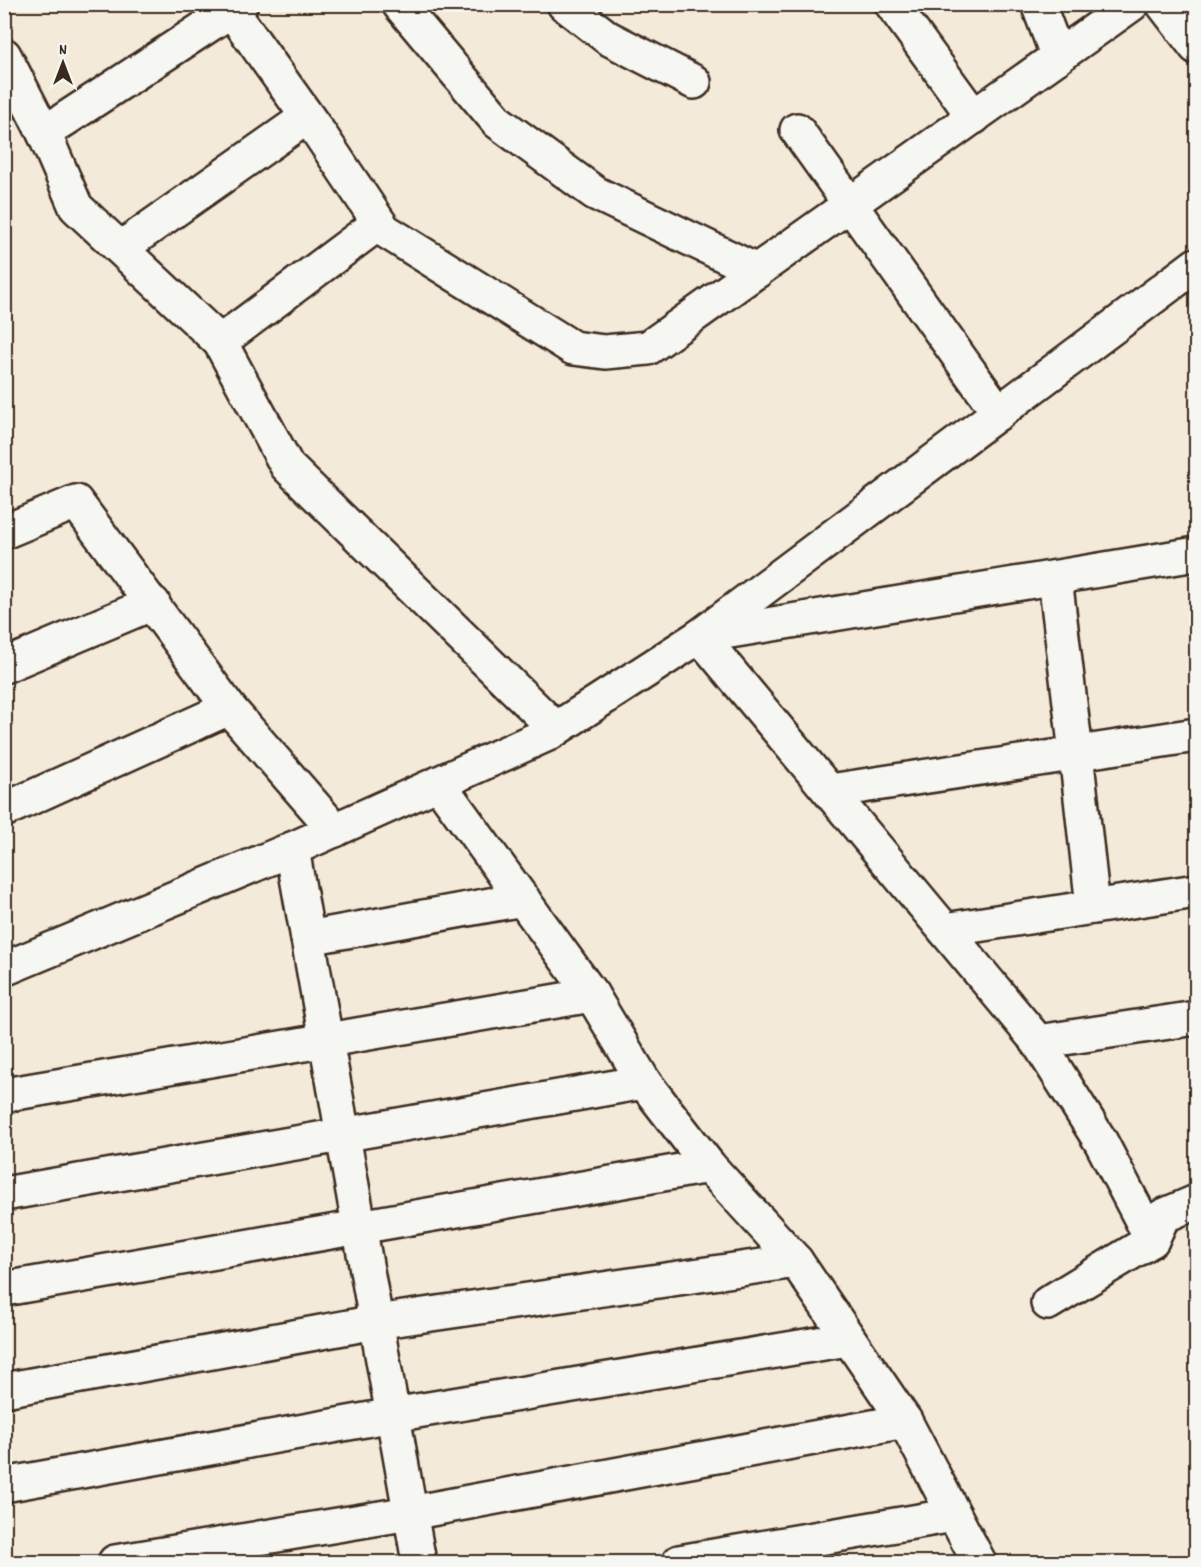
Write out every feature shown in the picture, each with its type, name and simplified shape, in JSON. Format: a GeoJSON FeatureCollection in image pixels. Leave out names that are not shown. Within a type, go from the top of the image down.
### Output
{"type":"FeatureCollection","features":[{"type":"Feature","properties":{"kind":"street"},"geometry":{"type":"LineString","coordinates":[[399,4],[498,122],[595,193],[757,271]]}},
{"type":"Feature","properties":{"kind":"street"},"geometry":{"type":"LineString","coordinates":[[564,4],[608,38],[694,82]]}},
{"type":"Feature","properties":{"kind":"street"},"geometry":{"type":"LineString","coordinates":[[892,4],[974,117]]}},
{"type":"Feature","properties":{"kind":"street"},"geometry":{"type":"LineString","coordinates":[[1038,4],[1058,57]]}},
{"type":"Feature","properties":{"kind":"street"},"geometry":{"type":"LineString","coordinates":[[44,133],[233,7],[384,230],[573,348],[604,352],[648,348],[1132,4]]}},
{"type":"Feature","properties":{"kind":"street"},"geometry":{"type":"LineString","coordinates":[[1163,4],[1197,47]]}},
{"type":"Feature","properties":{"kind":"street"},"geometry":{"type":"LineString","coordinates":[[4,55],[44,133],[76,207],[220,342],[287,466],[556,729]]}},
{"type":"Feature","properties":{"kind":"street"},"geometry":{"type":"LineString","coordinates":[[121,248],[307,117]]}},
{"type":"Feature","properties":{"kind":"street"},"geometry":{"type":"LineString","coordinates":[[797,130],[999,413]]}},
{"type":"Feature","properties":{"kind":"street"},"geometry":{"type":"LineString","coordinates":[[220,342],[379,223]]}},
{"type":"Feature","properties":{"kind":"street"},"geometry":{"type":"LineString","coordinates":[[4,969],[292,849],[556,729],[700,636],[1197,266]]}},
{"type":"Feature","properties":{"kind":"street"},"geometry":{"type":"LineString","coordinates":[[4,532],[76,502],[229,708],[335,830]]}},
{"type":"Feature","properties":{"kind":"street"},"geometry":{"type":"LineString","coordinates":[[700,636],[1197,554]]}},
{"type":"Feature","properties":{"kind":"street"},"geometry":{"type":"LineString","coordinates":[[1054,578],[1093,907]]}},
{"type":"Feature","properties":{"kind":"street"},"geometry":{"type":"LineString","coordinates":[[4,666],[153,603]]}},
{"type":"Feature","properties":{"kind":"street"},"geometry":{"type":"LineString","coordinates":[[700,636],[1038,1042],[1101,1142],[1152,1240]]}},
{"type":"Feature","properties":{"kind":"street"},"geometry":{"type":"LineString","coordinates":[[4,810],[229,708]]}},
{"type":"Feature","properties":{"kind":"street"},"geometry":{"type":"LineString","coordinates":[[830,792],[1197,735]]}},
{"type":"Feature","properties":{"kind":"street"},"geometry":{"type":"LineString","coordinates":[[439,784],[592,995],[644,1082],[709,1166],[796,1261],[905,1421],[979,1563]]}},
{"type":"Feature","properties":{"kind":"street"},"geometry":{"type":"LineString","coordinates":[[292,849],[419,1563]]}},
{"type":"Feature","properties":{"kind":"street"},"geometry":{"type":"LineString","coordinates":[[945,930],[1197,891]]}},
{"type":"Feature","properties":{"kind":"street"},"geometry":{"type":"LineString","coordinates":[[308,938],[523,899]]}},
{"type":"Feature","properties":{"kind":"street"},"geometry":{"type":"LineString","coordinates":[[4,1095],[592,995]]}},
{"type":"Feature","properties":{"kind":"street"},"geometry":{"type":"LineString","coordinates":[[1038,1042],[1197,1018]]}},
{"type":"Feature","properties":{"kind":"street"},"geometry":{"type":"LineString","coordinates":[[4,1194],[644,1082]]}},
{"type":"Feature","properties":{"kind":"street"},"geometry":{"type":"LineString","coordinates":[[4,1288],[709,1166]]}},
{"type":"Feature","properties":{"kind":"street"},"geometry":{"type":"LineString","coordinates":[[1048,1303],[1152,1240],[1163,1216],[1197,1202]]}},
{"type":"Feature","properties":{"kind":"street"},"geometry":{"type":"LineString","coordinates":[[4,1390],[376,1322],[796,1261]]}},
{"type":"Feature","properties":{"kind":"street"},"geometry":{"type":"LineString","coordinates":[[4,1485],[393,1415],[848,1339]]}},
{"type":"Feature","properties":{"kind":"street"},"geometry":{"type":"LineString","coordinates":[[115,1563],[410,1513],[905,1421]]}},
{"type":"Feature","properties":{"kind":"street"},"geometry":{"type":"LineString","coordinates":[[679,1563],[954,1515]]}}]}
